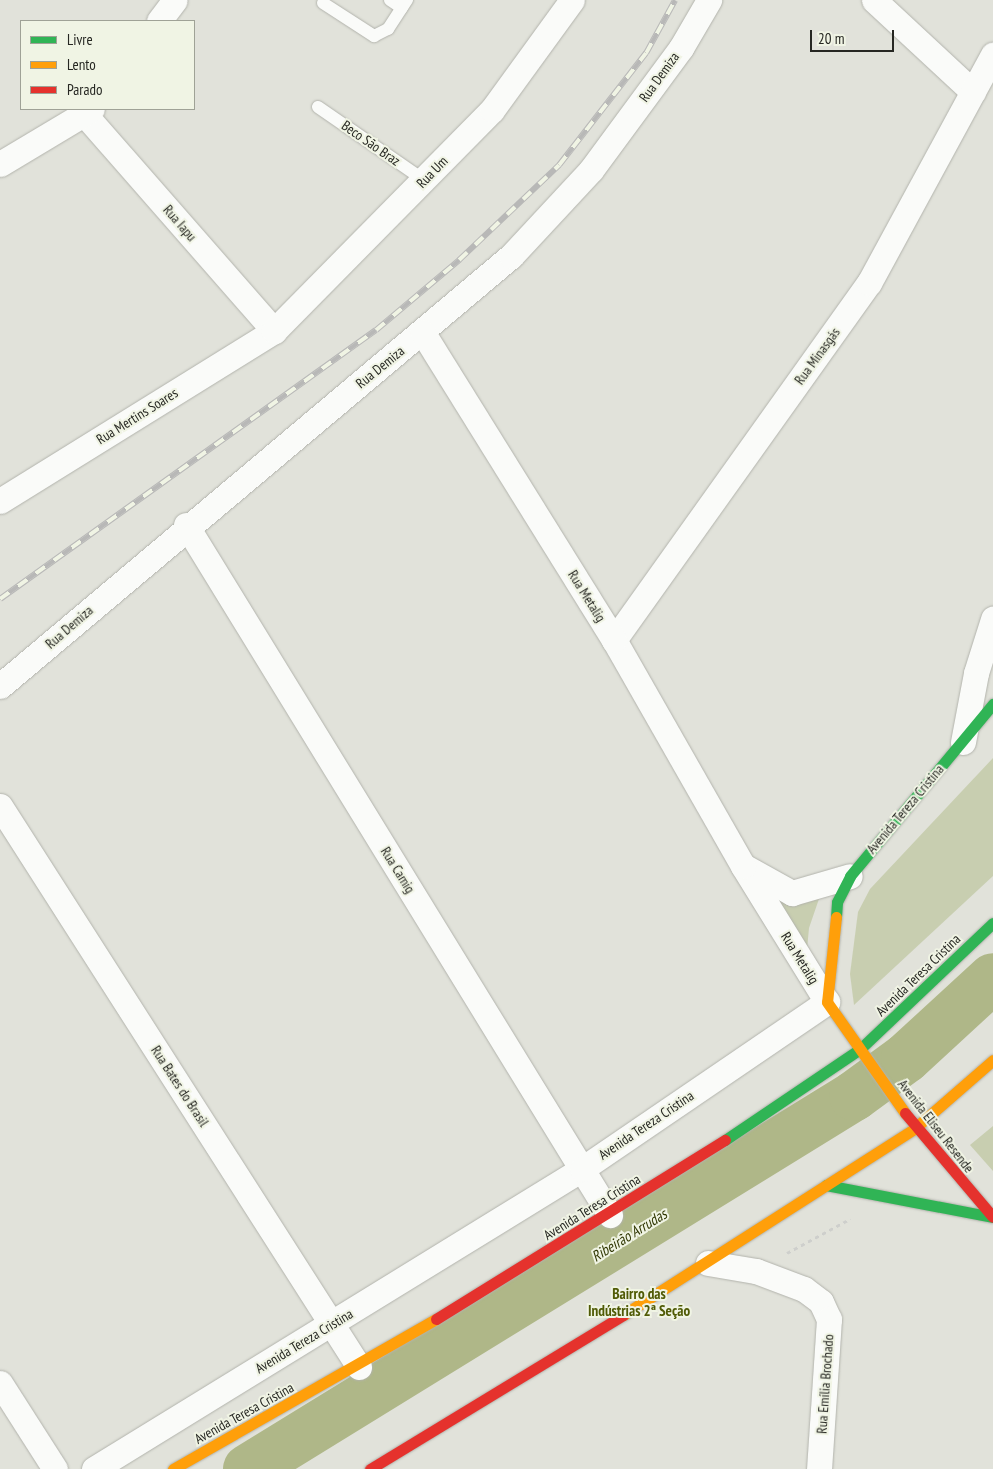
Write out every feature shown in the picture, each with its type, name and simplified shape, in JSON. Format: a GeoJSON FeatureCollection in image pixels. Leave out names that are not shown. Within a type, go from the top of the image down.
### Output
{"type":"FeatureCollection","features":[{"type":"Feature","properties":{"kind":"main road"},"geometry":{"type":"LineString","coordinates":[[963,742],[993,704]]}},
{"type":"Feature","properties":{"kind":"main road"},"geometry":{"type":"LineString","coordinates":[[963,742],[993,728]]}},
{"type":"Feature","properties":{"kind":"main road","name":"Avenida Tereza Cristina"},"geometry":{"type":"LineString","coordinates":[[827,1002],[837,902],[850,876],[963,742]]}},
{"type":"Feature","properties":{"kind":"main road","name":"Avenida Teresa Cristina"},"geometry":{"type":"LineString","coordinates":[[173,1469],[358,1367],[610,1215],[796,1096],[860,1050],[993,923]]}},
{"type":"Feature","properties":{"kind":"main road","name":"Rua Metalig"},"geometry":{"type":"LineString","coordinates":[[827,1002],[860,1050]]}},
{"type":"Feature","properties":{"kind":"main road","name":"Avenida Eliseu Resende"},"geometry":{"type":"LineString","coordinates":[[860,1050],[914,1127],[993,1217]]}},
{"type":"Feature","properties":{"kind":"main road"},"geometry":{"type":"LineString","coordinates":[[370,1469],[708,1263],[914,1127],[993,1060]]}},
{"type":"Feature","properties":{"kind":"main road"},"geometry":{"type":"LineString","coordinates":[[826,1185],[993,1217]]}},
{"type":"Feature","properties":{"kind":"street"},"geometry":{"type":"LineString","coordinates":[[160,20],[175,0]]}},
{"type":"Feature","properties":{"kind":"street","name":"Rua Um"},"geometry":{"type":"LineString","coordinates":[[274,331],[492,110],[572,0]]}},
{"type":"Feature","properties":{"kind":"street","name":"Rua Demiza"},"geometry":{"type":"LineString","coordinates":[[0,686],[186,525],[422,332],[511,256],[591,170],[681,48],[709,0]]}},
{"type":"Feature","properties":{"kind":"street"},"geometry":{"type":"LineString","coordinates":[[874,0],[973,92]]}},
{"type":"Feature","properties":{"kind":"street","name":"Rua Minasgás"},"geometry":{"type":"LineString","coordinates":[[614,640],[869,283],[993,55]]}},
{"type":"Feature","properties":{"kind":"street"},"geometry":{"type":"LineString","coordinates":[[0,164],[89,112]]}},
{"type":"Feature","properties":{"kind":"street","name":"Rua Iapu"},"geometry":{"type":"LineString","coordinates":[[89,112],[274,331]]}},
{"type":"Feature","properties":{"kind":"street","name":"Rua Mertins Soares"},"geometry":{"type":"LineString","coordinates":[[0,501],[274,331]]}},
{"type":"Feature","properties":{"kind":"street","name":"Rua Metalig"},"geometry":{"type":"LineString","coordinates":[[422,332],[614,640],[743,866],[827,1002]]}},
{"type":"Feature","properties":{"kind":"street","name":"Rua Camig"},"geometry":{"type":"LineString","coordinates":[[186,525],[610,1215]]}},
{"type":"Feature","properties":{"kind":"street","name":"Avenida Tereza Cristina"},"geometry":{"type":"LineString","coordinates":[[963,742],[976,673],[993,619]]}},
{"type":"Feature","properties":{"kind":"street","name":"Rua Bates do Brasil"},"geometry":{"type":"LineString","coordinates":[[0,806],[358,1367]]}},
{"type":"Feature","properties":{"kind":"street"},"geometry":{"type":"LineString","coordinates":[[743,866],[792,893],[850,876]]}},
{"type":"Feature","properties":{"kind":"street","name":"Avenida Tereza Cristina"},"geometry":{"type":"LineString","coordinates":[[94,1469],[582,1169],[827,1002]]}},
{"type":"Feature","properties":{"kind":"street","name":"Rua Emília Brochado"},"geometry":{"type":"LineString","coordinates":[[708,1263],[756,1270],[804,1289],[820,1302],[829,1319],[819,1469]]}},
{"type":"Feature","properties":{"kind":"street"},"geometry":{"type":"LineString","coordinates":[[0,1382],[56,1469]]}},
{"type":"Feature","properties":{"kind":"lane"},"geometry":{"type":"LineString","coordinates":[[322,3],[374,36],[388,29],[405,4],[390,0]]}},
{"type":"Feature","properties":{"kind":"lane","name":"Beco São Braz"},"geometry":{"type":"LineString","coordinates":[[318,107],[424,180]]}},
{"type":"Feature","properties":{"kind":"path"},"geometry":{"type":"LineString","coordinates":[[756,1270],[858,1216]]}},
{"type":"Feature","properties":{"kind":"green space"},"geometry":{"type":"Polygon","coordinates":[[[993,758],[993,876],[854,1005],[850,974],[858,912],[870,889],[993,758]]]}},
{"type":"Feature","properties":{"kind":"green space"},"geometry":{"type":"Polygon","coordinates":[[[765,889],[821,893],[809,928],[806,960],[765,889]]]}},
{"type":"Feature","properties":{"kind":"green space"},"geometry":{"type":"Polygon","coordinates":[[[993,1126],[993,1171],[970,1145],[993,1126]]]}},
{"type":"Feature","properties":{"kind":"waterway","name":"Ribeirão Arrudas"},"geometry":{"type":"LineString","coordinates":[[248,1469],[854,1096],[906,1058],[993,978]]}},
{"type":"Feature","properties":{"kind":"railway"},"geometry":{"type":"LineString","coordinates":[[0,599],[376,330],[459,260],[559,165],[646,53],[675,0]]}},
{"type":"Feature","properties":{"kind":"traffic: fast"},"geometry":{"type":"LineString","coordinates":[[836,917],[837,902],[850,876],[993,704]]}},
{"type":"Feature","properties":{"kind":"traffic: fast"},"geometry":{"type":"LineString","coordinates":[[725,1140],[860,1049],[993,923]]}},
{"type":"Feature","properties":{"kind":"traffic: fast"},"geometry":{"type":"LineString","coordinates":[[826,1185],[992,1217]]}},
{"type":"Feature","properties":{"kind":"traffic: slow"},"geometry":{"type":"LineString","coordinates":[[836,917],[827,1002],[905,1113]]}},
{"type":"Feature","properties":{"kind":"traffic: slow"},"geometry":{"type":"LineString","coordinates":[[623,1315],[915,1128],[993,1060]]}},
{"type":"Feature","properties":{"kind":"traffic: slow"},"geometry":{"type":"LineString","coordinates":[[173,1469],[436,1319]]}},
{"type":"Feature","properties":{"kind":"traffic: jam"},"geometry":{"type":"LineString","coordinates":[[905,1113],[993,1217]]}},
{"type":"Feature","properties":{"kind":"traffic: jam"},"geometry":{"type":"LineString","coordinates":[[436,1319],[725,1140]]}},
{"type":"Feature","properties":{"kind":"traffic: jam"},"geometry":{"type":"LineString","coordinates":[[370,1469],[623,1315]]}},
{"type":"Feature","properties":{"kind":"district","name":"Bairro das Indústrias 2ª Seção"},"geometry":{"type":"Point","coordinates":[639,1302]}}]}
